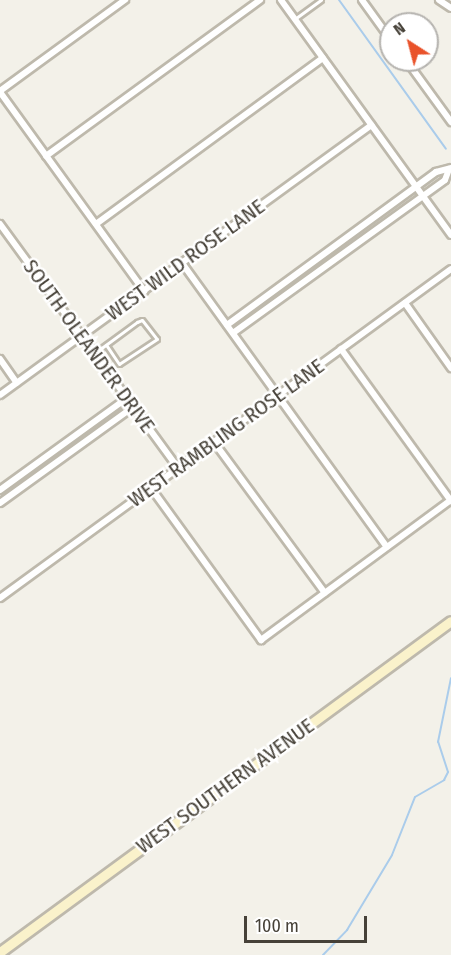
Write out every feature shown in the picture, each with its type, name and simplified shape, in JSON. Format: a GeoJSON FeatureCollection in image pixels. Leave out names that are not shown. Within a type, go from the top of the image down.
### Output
{"type":"FeatureCollection","features":[{"type":"Feature","properties":{"kind":"main road","name":"WEST SOUTHERN AVENUE"},"geometry":{"type":"LineString","coordinates":[[0,952],[451,621]]}},
{"type":"Feature","properties":{"kind":"street"},"geometry":{"type":"LineString","coordinates":[[125,0],[0,92],[144,291]]}},
{"type":"Feature","properties":{"kind":"street"},"geometry":{"type":"LineString","coordinates":[[46,156],[260,0]]}},
{"type":"Feature","properties":{"kind":"street"},"geometry":{"type":"LineString","coordinates":[[281,0],[451,236]]}},
{"type":"Feature","properties":{"kind":"street"},"geometry":{"type":"LineString","coordinates":[[362,0],[379,23]]}},
{"type":"Feature","properties":{"kind":"street"},"geometry":{"type":"LineString","coordinates":[[440,0],[451,8]]}},
{"type":"Feature","properties":{"kind":"street"},"geometry":{"type":"LineString","coordinates":[[96,224],[323,58]]}},
{"type":"Feature","properties":{"kind":"street"},"geometry":{"type":"LineString","coordinates":[[415,72],[451,123]]}},
{"type":"Feature","properties":{"kind":"street","name":"WEST WILD ROSE LANE"},"geometry":{"type":"LineString","coordinates":[[0,395],[371,125]]}},
{"type":"Feature","properties":{"kind":"street"},"geometry":{"type":"LineString","coordinates":[[226,325],[436,172],[450,169]]}},
{"type":"Feature","properties":{"kind":"street"},"geometry":{"type":"LineString","coordinates":[[232,333],[445,180],[450,169]]}},
{"type":"Feature","properties":{"kind":"street","name":"SOUTH OLEANDER DRIVE"},"geometry":{"type":"LineString","coordinates":[[0,224],[178,468]]}},
{"type":"Feature","properties":{"kind":"street"},"geometry":{"type":"LineString","coordinates":[[182,263],[387,548]]}},
{"type":"Feature","properties":{"kind":"street","name":"WEST RAMBLING ROSE LANE"},"geometry":{"type":"LineString","coordinates":[[0,598],[451,269]]}},
{"type":"Feature","properties":{"kind":"street"},"geometry":{"type":"LineString","coordinates":[[405,303],[451,368]]}},
{"type":"Feature","properties":{"kind":"street"},"geometry":{"type":"LineString","coordinates":[[151,488],[261,640],[451,501],[341,350]]}},
{"type":"Feature","properties":{"kind":"street"},"geometry":{"type":"LineString","coordinates":[[0,359],[17,383]]}},
{"type":"Feature","properties":{"kind":"street"},"geometry":{"type":"LineString","coordinates":[[0,490],[127,398]]}},
{"type":"Feature","properties":{"kind":"street"},"geometry":{"type":"LineString","coordinates":[[0,503],[133,406]]}},
{"type":"Feature","properties":{"kind":"street"},"geometry":{"type":"LineString","coordinates":[[214,442],[325,593]]}},
{"type":"Feature","properties":{"kind":"street"},"geometry":{"type":"LineString","coordinates":[[50,453],[56,462]]}},
{"type":"Feature","properties":{"kind":"lane"},"geometry":{"type":"LineString","coordinates":[[294,19],[321,0]]}},
{"type":"Feature","properties":{"kind":"lane"},"geometry":{"type":"LineString","coordinates":[[94,353],[142,320],[157,339],[119,364],[106,345]]}},
{"type":"Feature","properties":{"kind":"waterway"},"geometry":{"type":"LineString","coordinates":[[339,0],[446,149]]}},
{"type":"Feature","properties":{"kind":"waterway"},"geometry":{"type":"LineString","coordinates":[[323,955],[347,930],[392,855],[415,797],[444,780],[448,772],[438,742],[451,678]]}}]}
